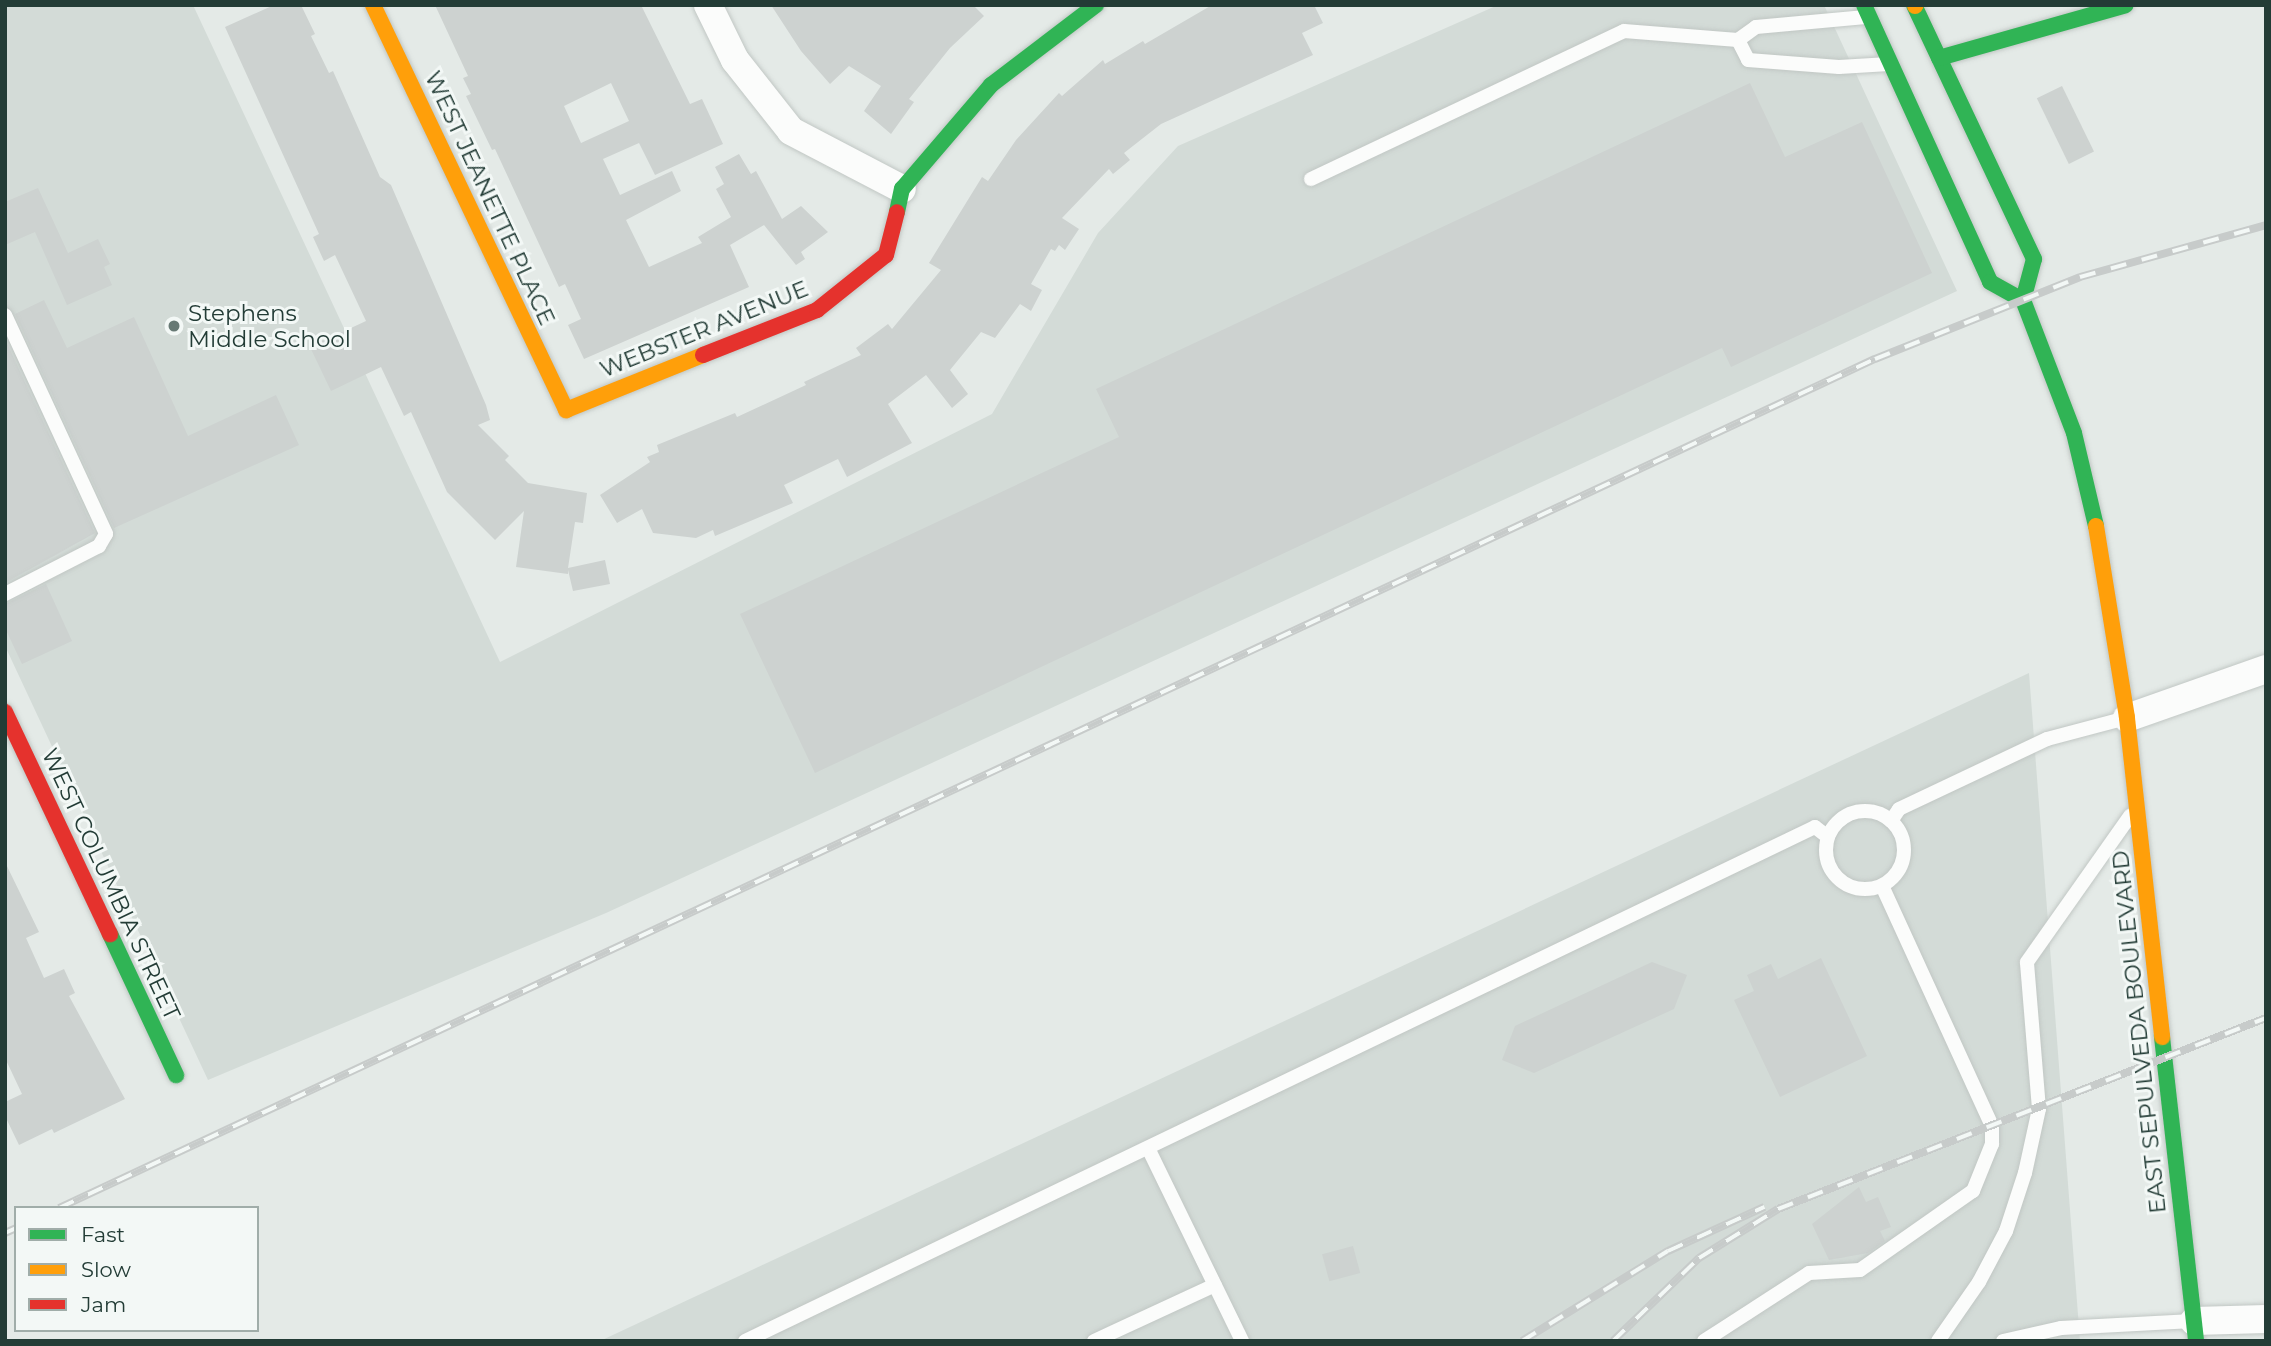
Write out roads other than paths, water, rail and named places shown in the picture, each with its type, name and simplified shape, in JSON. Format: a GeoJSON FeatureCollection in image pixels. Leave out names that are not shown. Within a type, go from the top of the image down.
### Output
{"type":"FeatureCollection","features":[{"type":"Feature","properties":{"kind":"main road","name":"WEST JEANETTE PLACE"},"geometry":{"type":"LineString","coordinates":[[373,5],[566,410]]}},
{"type":"Feature","properties":{"kind":"main road","name":"WEBSTER AVENUE"},"geometry":{"type":"LineString","coordinates":[[566,410],[817,310],[886,256],[902,189],[991,85],[1096,5]]}},
{"type":"Feature","properties":{"kind":"main road"},"geometry":{"type":"LineString","coordinates":[[1890,64],[1939,58],[2126,5]]}},
{"type":"Feature","properties":{"kind":"main road"},"geometry":{"type":"LineString","coordinates":[[1908,8],[1939,58],[2034,259],[2023,300],[1990,282],[1866,11],[1908,8]]}},
{"type":"Feature","properties":{"kind":"main road","name":"EAST SEPULVEDA BOULEVARD"},"geometry":{"type":"LineString","coordinates":[[2023,300],[2074,433],[2097,533],[2127,718],[2195,1331]]}},
{"type":"Feature","properties":{"kind":"main road","name":"WEST COLUMBIA STREET"},"geometry":{"type":"LineString","coordinates":[[5,712],[176,1075]]}},
{"type":"Feature","properties":{"kind":"street"},"geometry":{"type":"LineString","coordinates":[[708,5],[736,60],[791,131],[902,189]]}},
{"type":"Feature","properties":{"kind":"street"},"geometry":{"type":"LineString","coordinates":[[2127,718],[2266,668]]}},
{"type":"Feature","properties":{"kind":"street"},"geometry":{"type":"LineString","coordinates":[[2195,1331],[2266,1319]]}},
{"type":"Feature","properties":{"kind":"lane"},"geometry":{"type":"LineString","coordinates":[[1311,179],[1624,31],[1738,40],[1756,27],[1866,11]]}},
{"type":"Feature","properties":{"kind":"lane"},"geometry":{"type":"LineString","coordinates":[[1738,40],[1748,60],[1839,66],[1890,64]]}},
{"type":"Feature","properties":{"kind":"lane"},"geometry":{"type":"LineString","coordinates":[[5,316],[106,534],[99,546],[5,594]]}},
{"type":"Feature","properties":{"kind":"lane"},"geometry":{"type":"LineString","coordinates":[[1891,821],[1899,809],[2047,739],[2127,718]]}},
{"type":"Feature","properties":{"kind":"lane"},"geometry":{"type":"LineString","coordinates":[[1938,1341],[1979,1282],[2006,1231],[2025,1173],[2039,1109],[2027,962],[2137,806]]}},
{"type":"Feature","properties":{"kind":"lane"},"geometry":{"type":"LineString","coordinates":[[1856,812],[1881,814],[1891,821],[1899,831],[1904,856],[1900,868],[1882,886],[1869,890],[1844,884],[1828,863],[1828,837],[1843,817],[1856,812]]}},
{"type":"Feature","properties":{"kind":"lane"},"geometry":{"type":"LineString","coordinates":[[745,1341],[1815,827],[1828,837]]}},
{"type":"Feature","properties":{"kind":"lane"},"geometry":{"type":"LineString","coordinates":[[1704,1341],[1809,1273],[1860,1270],[1973,1191],[1992,1144],[1992,1126],[1882,886]]}},
{"type":"Feature","properties":{"kind":"lane"},"geometry":{"type":"LineString","coordinates":[[1148,1148],[1242,1341]]}},
{"type":"Feature","properties":{"kind":"lane"},"geometry":{"type":"LineString","coordinates":[[1094,1341],[1215,1285]]}},
{"type":"Feature","properties":{"kind":"lane"},"geometry":{"type":"LineString","coordinates":[[2003,1341],[2061,1328],[2195,1331]]}},
{"type":"Feature","properties":{"kind":"railway"},"geometry":{"type":"LineString","coordinates":[[63,1206],[1875,359],[2080,277],[2266,225]]}},
{"type":"Feature","properties":{"kind":"railway"},"geometry":{"type":"LineString","coordinates":[[1613,1341],[1699,1258],[1778,1209],[2266,1018]]}},
{"type":"Feature","properties":{"kind":"railway"},"geometry":{"type":"LineString","coordinates":[[1522,1341],[1668,1251],[1764,1207]]}},
{"type":"Feature","properties":{"kind":"railway"},"geometry":{"type":"LineString","coordinates":[[5,1233],[14,1229]]}},
{"type":"Feature","properties":{"kind":"place","name":"Stephens Middle School"},"geometry":{"type":"Point","coordinates":[174,326]}}]}
